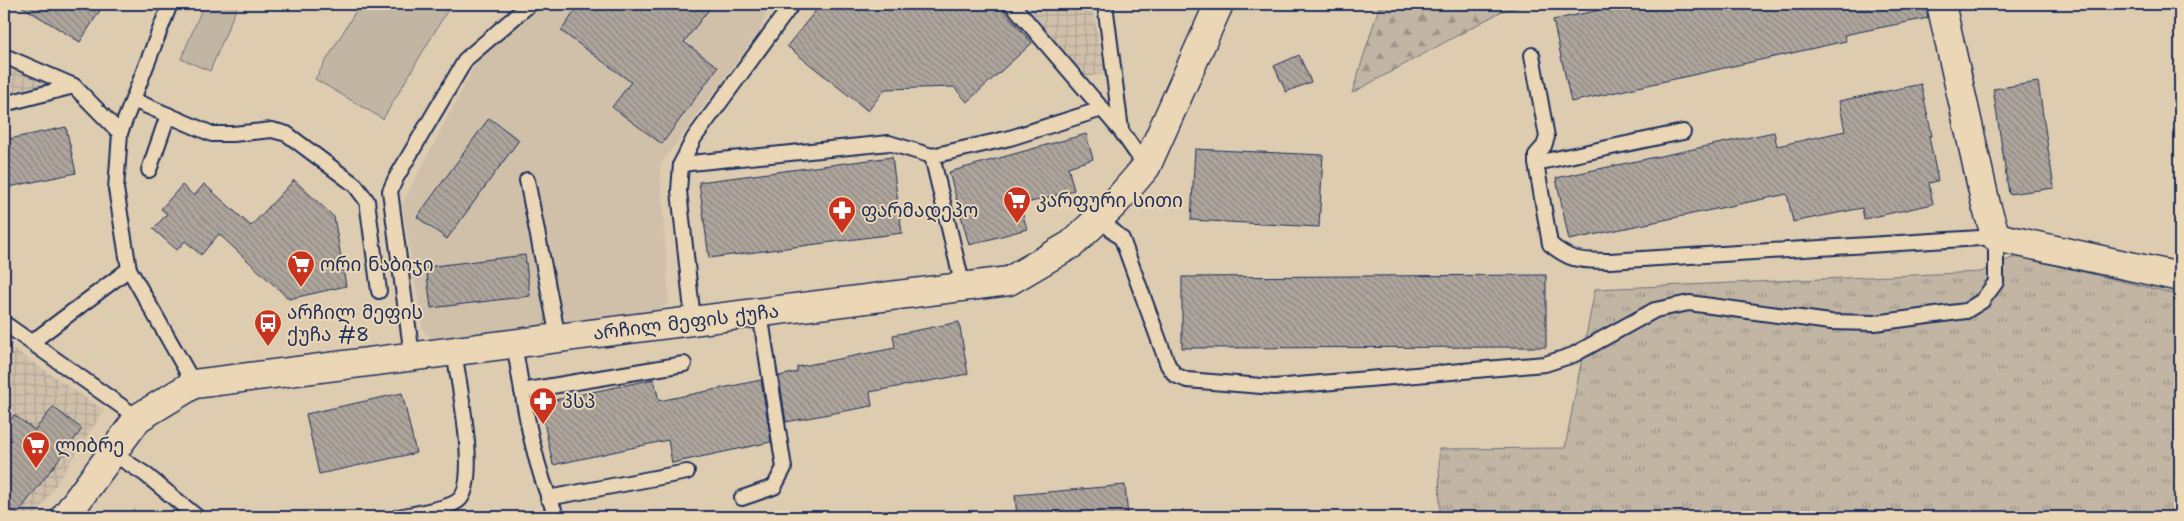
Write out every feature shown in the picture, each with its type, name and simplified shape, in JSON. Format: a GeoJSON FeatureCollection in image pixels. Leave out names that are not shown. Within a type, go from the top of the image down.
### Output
{"type":"FeatureCollection","features":[{"type":"Feature","properties":{"kind":"street","name":"არჩილ მეფის ქუჩა"},"geometry":{"type":"LineString","coordinates":[[65,517],[138,418],[194,384],[1009,281],[1072,244],[1115,204],[1146,167],[1219,4]]}},
{"type":"Feature","properties":{"kind":"street"},"geometry":{"type":"LineString","coordinates":[[1941,4],[1986,205],[1996,237],[2180,277]]}},
{"type":"Feature","properties":{"kind":"lane"},"geometry":{"type":"LineString","coordinates":[[170,4],[120,133],[116,188],[129,269],[194,384]]}},
{"type":"Feature","properties":{"kind":"lane"},"geometry":{"type":"LineString","coordinates":[[412,356],[390,191],[466,59],[530,4]]}},
{"type":"Feature","properties":{"kind":"lane"},"geometry":{"type":"LineString","coordinates":[[693,320],[679,191],[681,164],[694,138],[792,4]]}},
{"type":"Feature","properties":{"kind":"lane"},"geometry":{"type":"LineString","coordinates":[[1012,4],[1121,131],[1146,167]]}},
{"type":"Feature","properties":{"kind":"lane"},"geometry":{"type":"LineString","coordinates":[[1105,4],[1121,131]]}},
{"type":"Feature","properties":{"kind":"lane"},"geometry":{"type":"LineString","coordinates":[[1100,218],[1122,239],[1168,365],[1175,375],[1187,380],[1274,387],[1545,364],[1573,355],[1655,310],[1688,303],[1830,322],[1874,323],[1966,311],[1982,300],[1996,282],[1996,237],[1610,261],[1574,260],[1550,244],[1536,163],[1536,155],[1544,146],[1547,137],[1532,54]]}},
{"type":"Feature","properties":{"kind":"lane"},"geometry":{"type":"LineString","coordinates":[[4,58],[9,58],[74,86],[120,133]]}},
{"type":"Feature","properties":{"kind":"lane"},"geometry":{"type":"LineString","coordinates":[[4,104],[74,86]]}},
{"type":"Feature","properties":{"kind":"lane"},"geometry":{"type":"LineString","coordinates":[[133,100],[212,134],[272,130],[287,134],[355,185],[367,201],[379,291]]}},
{"type":"Feature","properties":{"kind":"lane"},"geometry":{"type":"LineString","coordinates":[[681,164],[889,143],[932,156],[1010,138],[1102,109]]}},
{"type":"Feature","properties":{"kind":"lane"},"geometry":{"type":"LineString","coordinates":[[149,170],[168,115]]}},
{"type":"Feature","properties":{"kind":"lane"},"geometry":{"type":"LineString","coordinates":[[1536,163],[1683,132]]}},
{"type":"Feature","properties":{"kind":"lane"},"geometry":{"type":"LineString","coordinates":[[932,156],[963,287]]}},
{"type":"Feature","properties":{"kind":"lane"},"geometry":{"type":"LineString","coordinates":[[527,180],[558,338]]}},
{"type":"Feature","properties":{"kind":"lane"},"geometry":{"type":"LineString","coordinates":[[32,342],[129,269]]}},
{"type":"Feature","properties":{"kind":"lane"},"geometry":{"type":"LineString","coordinates":[[742,498],[774,487],[784,468],[760,313]]}},
{"type":"Feature","properties":{"kind":"lane"},"geometry":{"type":"LineString","coordinates":[[4,323],[138,418]]}},
{"type":"Feature","properties":{"kind":"lane"},"geometry":{"type":"LineString","coordinates":[[514,343],[529,430],[548,498],[557,517]]}},
{"type":"Feature","properties":{"kind":"lane"},"geometry":{"type":"LineString","coordinates":[[398,517],[451,505],[460,499],[467,486],[468,456],[454,350]]}},
{"type":"Feature","properties":{"kind":"lane"},"geometry":{"type":"LineString","coordinates":[[522,391],[684,364]]}},
{"type":"Feature","properties":{"kind":"lane"},"geometry":{"type":"LineString","coordinates":[[112,453],[145,474],[197,517]]}},
{"type":"Feature","properties":{"kind":"lane"},"geometry":{"type":"LineString","coordinates":[[548,498],[687,472]]}},
{"type":"Feature","properties":{"kind":"shaded area"},"geometry":{"type":"Polygon","coordinates":[[[540,4],[770,4],[759,32],[660,165],[669,302],[657,313],[431,338],[423,331],[402,204],[477,61],[540,4]]]}},
{"type":"Feature","properties":{"kind":"shaded area"},"geometry":{"type":"Polygon","coordinates":[[[1025,4],[1091,4],[1106,74],[1084,77],[1025,4]]]}},
{"type":"Feature","properties":{"kind":"shaded area"},"geometry":{"type":"Polygon","coordinates":[[[4,64],[8,64],[55,88],[4,101],[4,64]]]}},
{"type":"Feature","properties":{"kind":"shaded area"},"geometry":{"type":"Polygon","coordinates":[[[4,343],[104,410],[35,517],[4,517],[4,343]]]}},
{"type":"Feature","properties":{"kind":"green space"},"geometry":{"type":"Polygon","coordinates":[[[204,4],[238,4],[210,71],[181,59],[204,4]]]}},
{"type":"Feature","properties":{"kind":"green space"},"geometry":{"type":"Polygon","coordinates":[[[360,4],[447,4],[450,6],[383,119],[315,79],[360,4]]]}},
{"type":"Feature","properties":{"kind":"green space"},"geometry":{"type":"Polygon","coordinates":[[[1380,4],[1534,4],[1504,10],[1352,93],[1380,4]]]}},
{"type":"Feature","properties":{"kind":"green space"},"geometry":{"type":"Polygon","coordinates":[[[2016,256],[2180,295],[2180,517],[1800,517],[1782,511],[1720,517],[1440,517],[1439,449],[1565,448],[1595,289],[1981,272],[2016,256]]]}},
{"type":"Feature","properties":{"kind":"building"},"geometry":{"type":"Polygon","coordinates":[[[18,4],[104,4],[80,42],[18,4]]]}},
{"type":"Feature","properties":{"kind":"building"},"geometry":{"type":"Polygon","coordinates":[[[580,4],[713,4],[684,42],[718,67],[662,144],[612,107],[631,82],[561,31],[580,4]]]}},
{"type":"Feature","properties":{"kind":"building"},"geometry":{"type":"Polygon","coordinates":[[[821,4],[999,4],[1032,43],[967,102],[954,87],[885,89],[868,111],[787,46],[821,4]]]}},
{"type":"Feature","properties":{"kind":"building"},"geometry":{"type":"Polygon","coordinates":[[[1627,4],[1926,4],[1928,18],[1844,35],[1846,41],[1571,102],[1553,20],[1627,4]]]}},
{"type":"Feature","properties":{"kind":"building"},"geometry":{"type":"Polygon","coordinates":[[[1299,55],[1311,82],[1286,92],[1274,66],[1299,55]]]}},
{"type":"Feature","properties":{"kind":"building"},"geometry":{"type":"Polygon","coordinates":[[[2038,82],[2054,188],[2009,194],[1993,89],[2038,82]]]}},
{"type":"Feature","properties":{"kind":"building"},"geometry":{"type":"Polygon","coordinates":[[[1921,84],[1932,136],[1929,136],[1938,181],[1929,183],[1933,204],[1864,219],[1862,208],[1793,222],[1787,194],[1569,240],[1556,178],[1774,132],[1777,146],[1845,131],[1839,101],[1921,84]]]}},
{"type":"Feature","properties":{"kind":"building"},"geometry":{"type":"Polygon","coordinates":[[[489,118],[519,140],[447,239],[417,217],[489,118]]]}},
{"type":"Feature","properties":{"kind":"building"},"geometry":{"type":"Polygon","coordinates":[[[66,127],[76,173],[4,188],[4,140],[66,127]]]}},
{"type":"Feature","properties":{"kind":"building"},"geometry":{"type":"Polygon","coordinates":[[[1086,134],[1093,159],[1068,167],[1074,190],[1020,205],[1027,229],[969,245],[949,172],[1086,134]]]}},
{"type":"Feature","properties":{"kind":"building"},"geometry":{"type":"Polygon","coordinates":[[[1195,149],[1323,155],[1319,227],[1191,220],[1195,149]]]}},
{"type":"Feature","properties":{"kind":"building"},"geometry":{"type":"Polygon","coordinates":[[[892,157],[902,233],[709,258],[699,182],[892,157]]]}},
{"type":"Feature","properties":{"kind":"building"},"geometry":{"type":"Polygon","coordinates":[[[294,180],[334,217],[346,286],[289,299],[219,234],[201,255],[185,241],[177,250],[153,229],[167,214],[161,209],[182,185],[194,196],[204,184],[251,226],[294,180]]]}},
{"type":"Feature","properties":{"kind":"building"},"geometry":{"type":"Polygon","coordinates":[[[525,255],[530,296],[431,308],[426,267],[525,255]]]}},
{"type":"Feature","properties":{"kind":"building"},"geometry":{"type":"Polygon","coordinates":[[[1546,275],[1546,347],[1182,348],[1182,277],[1546,275]]]}},
{"type":"Feature","properties":{"kind":"building"},"geometry":{"type":"Polygon","coordinates":[[[959,322],[968,374],[870,392],[872,406],[786,422],[779,376],[797,372],[797,367],[895,348],[893,335],[959,322]]]}},
{"type":"Feature","properties":{"kind":"building"},"geometry":{"type":"Polygon","coordinates":[[[654,379],[659,401],[761,380],[771,442],[672,463],[668,440],[553,465],[540,403],[654,379]]]}},
{"type":"Feature","properties":{"kind":"building"},"geometry":{"type":"Polygon","coordinates":[[[402,393],[416,453],[319,474],[306,414],[402,393]]]}},
{"type":"Feature","properties":{"kind":"building"},"geometry":{"type":"Polygon","coordinates":[[[53,407],[82,429],[15,517],[4,517],[4,429],[14,415],[35,430],[53,407]]]}},
{"type":"Feature","properties":{"kind":"building"},"geometry":{"type":"Polygon","coordinates":[[[1125,485],[1128,517],[1017,517],[1015,495],[1125,485]]]}},
{"type":"Feature","properties":{"kind":"place","name":"კარფური სითი"},"geometry":{"type":"Point","coordinates":[1017,224]}},
{"type":"Feature","properties":{"kind":"place","name":"ფარმადეპო"},"geometry":{"type":"Point","coordinates":[842,234]}},
{"type":"Feature","properties":{"kind":"place","name":"ორი ნაბიჯი"},"geometry":{"type":"Point","coordinates":[301,288]}},
{"type":"Feature","properties":{"kind":"place","name":"არჩილ მეფის ქუჩა #8"},"geometry":{"type":"Point","coordinates":[268,347]}},
{"type":"Feature","properties":{"kind":"place","name":"პსპ"},"geometry":{"type":"Point","coordinates":[543,425]}},
{"type":"Feature","properties":{"kind":"place","name":"ლიბრე"},"geometry":{"type":"Point","coordinates":[36,469]}}]}
